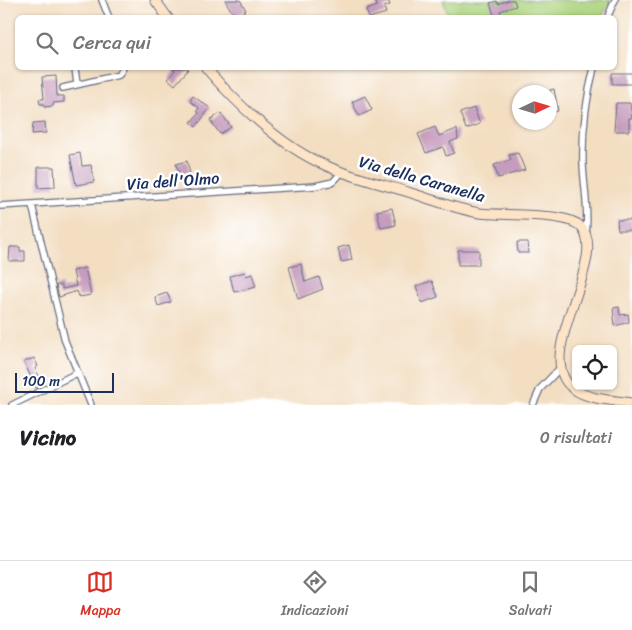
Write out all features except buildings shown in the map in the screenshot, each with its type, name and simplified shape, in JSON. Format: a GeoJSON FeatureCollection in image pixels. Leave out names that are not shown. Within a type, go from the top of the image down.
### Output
{"type":"FeatureCollection","features":[{"type":"Feature","properties":{"kind":"main road"},"geometry":{"type":"LineString","coordinates":[[155,0],[166,15]]}},
{"type":"Feature","properties":{"kind":"main road","name":"Via della Caranella"},"geometry":{"type":"LineString","coordinates":[[208,70],[230,94],[270,129],[313,159],[342,172],[477,212],[568,219],[581,226],[586,234]]}},
{"type":"Feature","properties":{"kind":"main road"},"geometry":{"type":"LineString","coordinates":[[586,234],[586,259],[564,334],[560,368],[565,381],[580,392],[632,403]]}},
{"type":"Feature","properties":{"kind":"street"},"geometry":{"type":"LineString","coordinates":[[102,0],[108,15]]}},
{"type":"Feature","properties":{"kind":"street"},"geometry":{"type":"LineString","coordinates":[[608,15],[615,0]]}},
{"type":"Feature","properties":{"kind":"street"},"geometry":{"type":"LineString","coordinates":[[75,70],[77,84]]}},
{"type":"Feature","properties":{"kind":"street"},"geometry":{"type":"LineString","coordinates":[[63,88],[119,76],[122,70]]}},
{"type":"Feature","properties":{"kind":"street"},"geometry":{"type":"LineString","coordinates":[[586,234],[588,212],[584,168],[584,134],[586,108],[594,70]]}},
{"type":"Feature","properties":{"kind":"street","name":"Via dell'Olmo"},"geometry":{"type":"LineString","coordinates":[[0,206],[315,186],[335,181],[342,172]]}},
{"type":"Feature","properties":{"kind":"street"},"geometry":{"type":"LineString","coordinates":[[32,205],[62,332],[76,373],[91,405]]}},
{"type":"Feature","properties":{"kind":"street"},"geometry":{"type":"LineString","coordinates":[[533,405],[540,389],[560,368]]}},
{"type":"Feature","properties":{"kind":"street"},"geometry":{"type":"LineString","coordinates":[[12,405],[76,373]]}},
{"type":"Feature","properties":{"kind":"green space"},"geometry":{"type":"Polygon","coordinates":[[[443,0],[611,0],[603,15],[448,15],[443,0]]]}}]}
